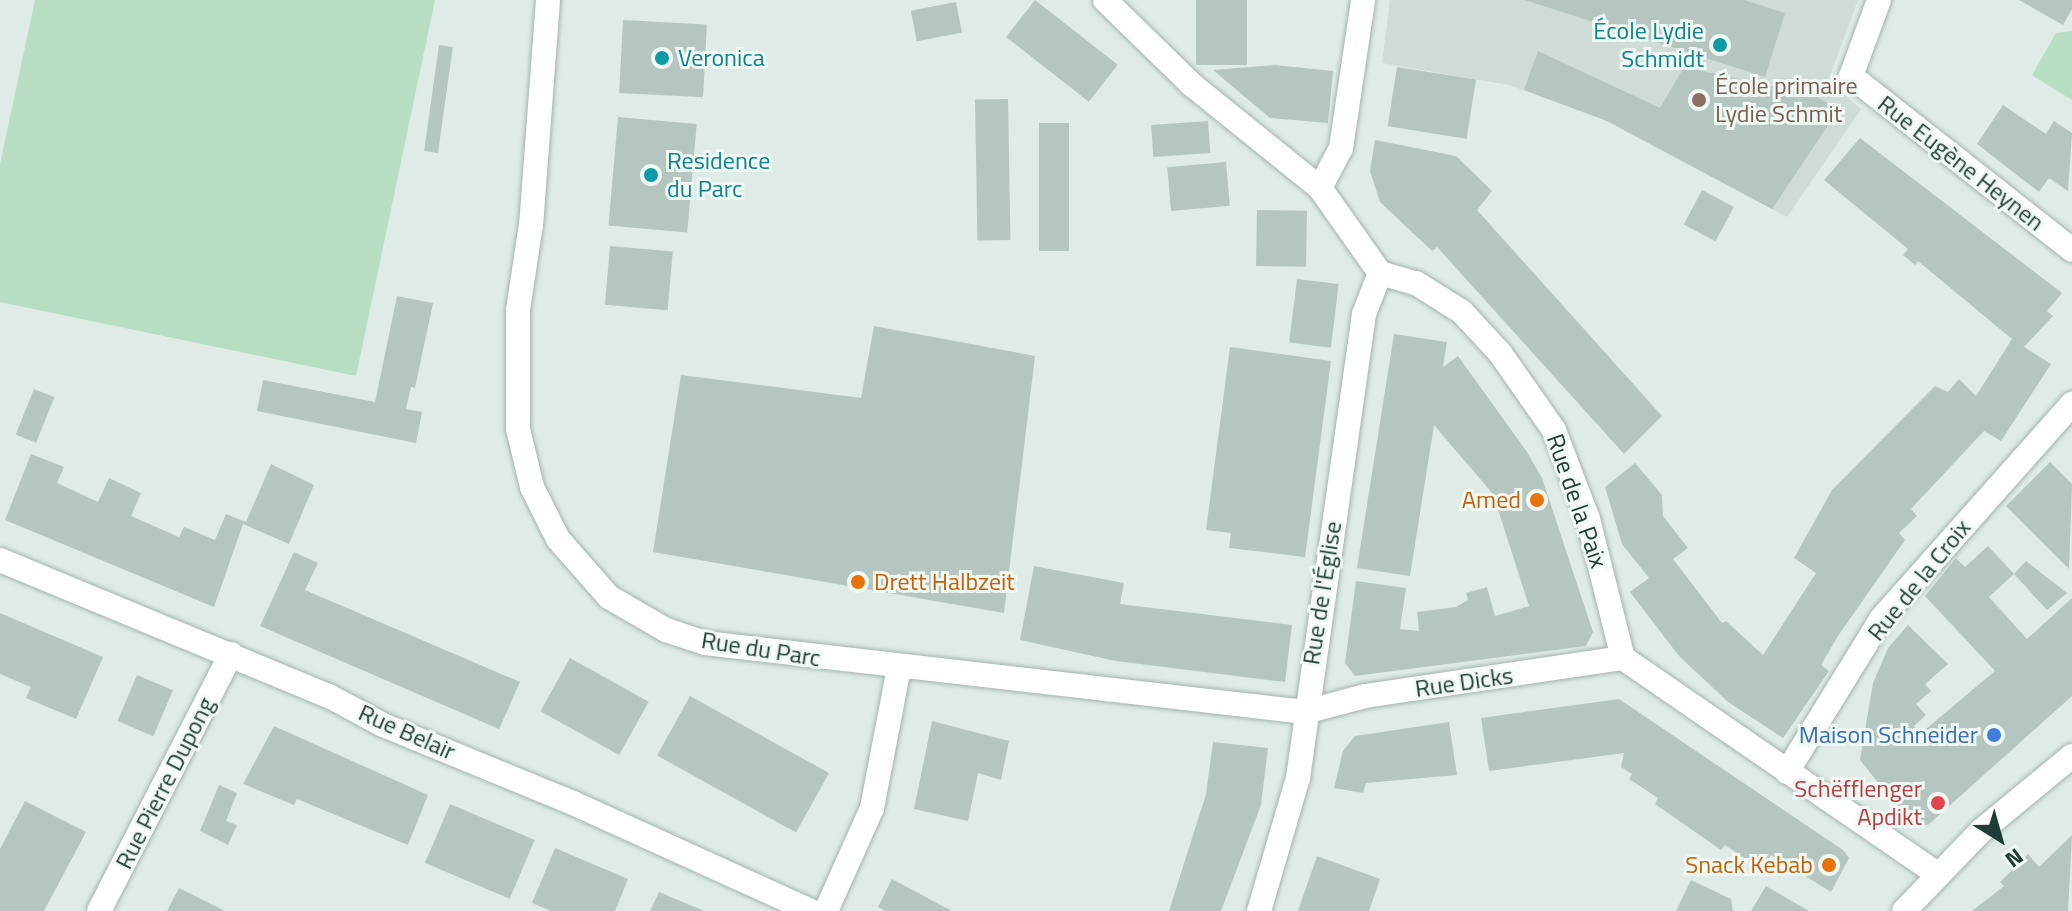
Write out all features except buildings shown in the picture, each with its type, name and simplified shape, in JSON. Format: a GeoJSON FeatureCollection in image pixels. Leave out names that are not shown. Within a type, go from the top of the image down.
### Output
{"type":"FeatureCollection","features":[{"type":"Feature","properties":{"kind":"street"},"geometry":{"type":"LineString","coordinates":[[1320,188],[1341,148],[1363,0]]}},
{"type":"Feature","properties":{"kind":"street","name":"Rue Eugène Heynen"},"geometry":{"type":"LineString","coordinates":[[1879,0],[1851,76],[2072,250]]}},
{"type":"Feature","properties":{"kind":"street","name":"Rue du Parc"},"geometry":{"type":"LineString","coordinates":[[548,1],[518,310],[518,429],[532,487],[558,539],[609,597],[666,630],[705,643],[899,668],[1305,712]]}},
{"type":"Feature","properties":{"kind":"street"},"geometry":{"type":"LineString","coordinates":[[1111,6],[1191,84],[1320,188],[1380,273]]}},
{"type":"Feature","properties":{"kind":"street","name":"Rue de la Paix"},"geometry":{"type":"LineString","coordinates":[[1380,273],[1416,283],[1462,312],[1500,353],[1554,430],[1588,519],[1623,658]]}},
{"type":"Feature","properties":{"kind":"street","name":"Rue de l'Église"},"geometry":{"type":"LineString","coordinates":[[1259,911],[1298,778],[1364,314],[1380,273]]}},
{"type":"Feature","properties":{"kind":"street","name":"Rue de la Croix"},"geometry":{"type":"LineString","coordinates":[[1787,772],[1881,619],[2072,404]]}},
{"type":"Feature","properties":{"kind":"street","name":"Rue Belair"},"geometry":{"type":"LineString","coordinates":[[0,560],[231,654],[811,911]]}},
{"type":"Feature","properties":{"kind":"street","name":"Rue Pierre Dupong"},"geometry":{"type":"LineString","coordinates":[[99,911],[231,654]]}},
{"type":"Feature","properties":{"kind":"street"},"geometry":{"type":"LineString","coordinates":[[1623,658],[1937,874]]}},
{"type":"Feature","properties":{"kind":"street","name":"Rue Dicks"},"geometry":{"type":"LineString","coordinates":[[1305,712],[1365,696],[1623,658]]}},
{"type":"Feature","properties":{"kind":"street"},"geometry":{"type":"LineString","coordinates":[[826,911],[872,808],[899,668]]}},
{"type":"Feature","properties":{"kind":"street"},"geometry":{"type":"LineString","coordinates":[[1904,911],[1937,874],[2072,756]]}},
{"type":"Feature","properties":{"kind":"shaded area","name":"École primaire Lydie Schmit"},"geometry":{"type":"Polygon","coordinates":[[[1390,0],[1858,0],[1828,81],[1861,109],[1787,217],[1607,121],[1509,85],[1382,63],[1390,0]]]}},
{"type":"Feature","properties":{"kind":"green space"},"geometry":{"type":"Polygon","coordinates":[[[35,0],[435,0],[356,376],[0,302],[0,164],[35,0]]]}},
{"type":"Feature","properties":{"kind":"green space"},"geometry":{"type":"Polygon","coordinates":[[[2072,31],[2072,100],[2032,75],[2056,33],[2072,31]]]}},
{"type":"Feature","properties":{"kind":"place","name":"École Lydie Schmidt"},"geometry":{"type":"Point","coordinates":[1720,45]}},
{"type":"Feature","properties":{"kind":"place","name":"Veronica"},"geometry":{"type":"Point","coordinates":[662,58]}},
{"type":"Feature","properties":{"kind":"place","name":"École primaire Lydie Schmit"},"geometry":{"type":"Point","coordinates":[1699,100]}},
{"type":"Feature","properties":{"kind":"place","name":"Residence du Parc"},"geometry":{"type":"Point","coordinates":[651,175]}},
{"type":"Feature","properties":{"kind":"place","name":"Amed"},"geometry":{"type":"Point","coordinates":[1537,500]}},
{"type":"Feature","properties":{"kind":"place","name":"Drett Halbzeit"},"geometry":{"type":"Point","coordinates":[858,582]}},
{"type":"Feature","properties":{"kind":"place","name":"Maison Schneider"},"geometry":{"type":"Point","coordinates":[1994,735]}},
{"type":"Feature","properties":{"kind":"place","name":"Schëfflenger Apdikt"},"geometry":{"type":"Point","coordinates":[1938,803]}},
{"type":"Feature","properties":{"kind":"place","name":"Snack Kebab"},"geometry":{"type":"Point","coordinates":[1829,865]}}]}
